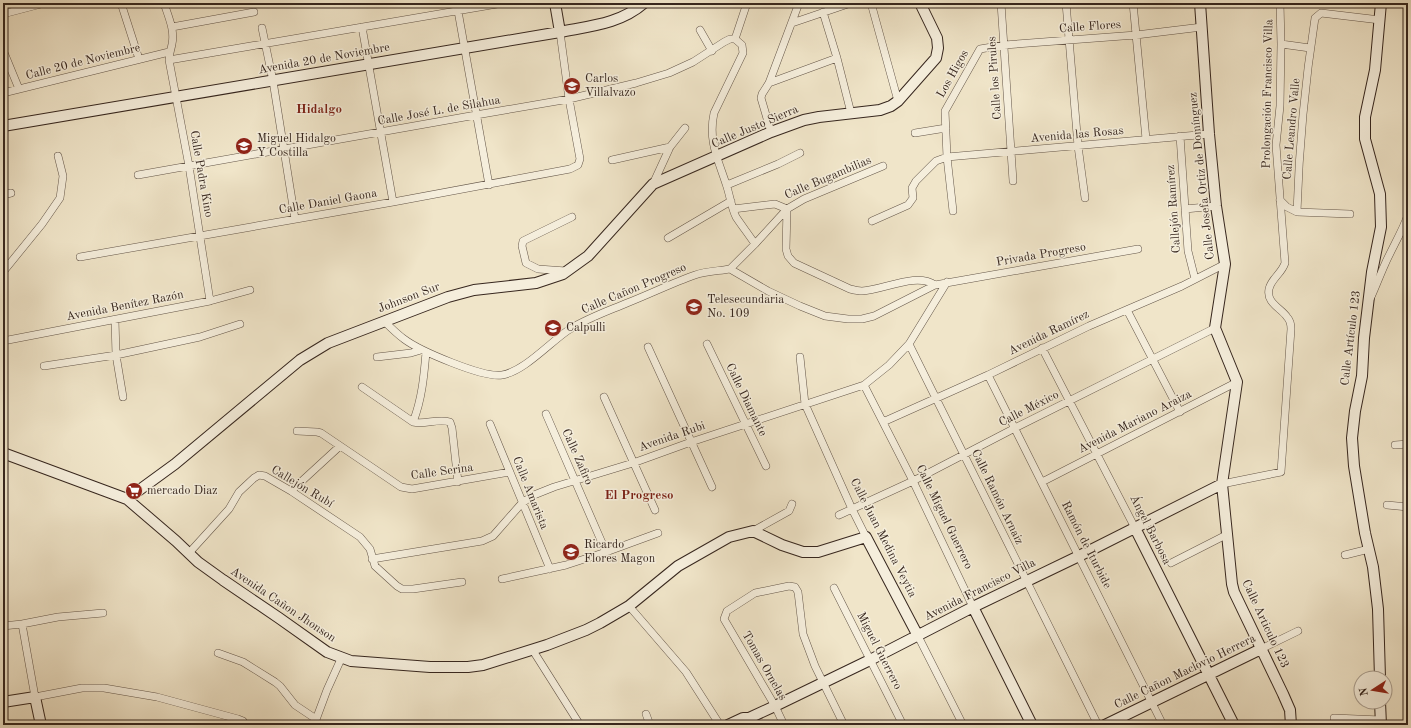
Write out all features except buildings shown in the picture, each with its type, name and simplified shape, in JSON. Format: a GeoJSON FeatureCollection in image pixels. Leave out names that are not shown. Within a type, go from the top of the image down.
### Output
{"type":"FeatureCollection","features":[{"type":"Feature","properties":{"kind":"street"},"geometry":{"type":"LineString","coordinates":[[3,14],[44,3]]}},
{"type":"Feature","properties":{"kind":"street"},"geometry":{"type":"LineString","coordinates":[[121,3],[139,59]]}},
{"type":"Feature","properties":{"kind":"street"},"geometry":{"type":"LineString","coordinates":[[164,3],[172,27],[254,12]]}},
{"type":"Feature","properties":{"kind":"street","name":"Avenida 20 de Noviembre"},"geometry":{"type":"LineString","coordinates":[[169,56],[266,44],[503,3]]}},
{"type":"Feature","properties":{"kind":"street"},"geometry":{"type":"LineString","coordinates":[[556,3],[569,99]]}},
{"type":"Feature","properties":{"kind":"street","name":"Avenida 20 de Noviembre"},"geometry":{"type":"LineString","coordinates":[[3,126],[560,32],[616,20],[626,16],[644,3]]}},
{"type":"Feature","properties":{"kind":"street"},"geometry":{"type":"LineString","coordinates":[[747,3],[735,39],[742,46],[743,53],[714,113],[712,139],[716,157],[738,219],[755,244]]}},
{"type":"Feature","properties":{"kind":"street"},"geometry":{"type":"LineString","coordinates":[[771,132],[761,98],[762,94],[770,83],[799,3]]}},
{"type":"Feature","properties":{"kind":"street"},"geometry":{"type":"LineString","coordinates":[[792,23],[851,3]]}},
{"type":"Feature","properties":{"kind":"street"},"geometry":{"type":"LineString","coordinates":[[871,3],[898,101]]}},
{"type":"Feature","properties":{"kind":"street","name":"Calle Justo Sierra"},"geometry":{"type":"LineString","coordinates":[[653,184],[771,132],[812,118],[880,110],[891,106],[898,101],[936,58],[938,48],[937,38],[920,3]]}},
{"type":"Feature","properties":{"kind":"street","name":"Calle los Pirules"},"geometry":{"type":"LineString","coordinates":[[1001,3],[1013,181]]}},
{"type":"Feature","properties":{"kind":"street"},"geometry":{"type":"LineString","coordinates":[[1066,3],[1078,146],[1085,198]]}},
{"type":"Feature","properties":{"kind":"street"},"geometry":{"type":"LineString","coordinates":[[1133,3],[1146,140]]}},
{"type":"Feature","properties":{"kind":"street","name":"Calle Josefa Ortiz de Domínguez"},"geometry":{"type":"LineString","coordinates":[[1200,3],[1209,134],[1216,206],[1225,264],[1215,328]]}},
{"type":"Feature","properties":{"kind":"street","name":"Prolongación Francisco Villa"},"geometry":{"type":"LineString","coordinates":[[1222,484],[1281,472],[1291,329],[1287,317],[1272,302],[1269,296],[1269,290],[1272,282],[1284,267],[1285,262],[1276,145],[1280,112],[1280,3]]}},
{"type":"Feature","properties":{"kind":"street","name":"Calle Artículo 123"},"geometry":{"type":"LineString","coordinates":[[1380,670],[1378,609],[1373,567],[1354,466],[1352,438],[1355,411],[1362,376],[1364,338],[1372,272],[1381,227],[1380,194],[1365,139],[1365,117],[1375,70],[1381,3]]}},
{"type":"Feature","properties":{"kind":"street"},"geometry":{"type":"LineString","coordinates":[[458,11],[489,185]]}},
{"type":"Feature","properties":{"kind":"street"},"geometry":{"type":"LineString","coordinates":[[824,12],[851,113]]}},
{"type":"Feature","properties":{"kind":"street","name":"Calle Leandro Valle"},"geometry":{"type":"LineString","coordinates":[[1297,212],[1298,162],[1310,48],[1316,18],[1321,14],[1380,20]]}},
{"type":"Feature","properties":{"kind":"street","name":"Calle Padra Kino"},"geometry":{"type":"LineString","coordinates":[[172,27],[172,44],[169,56],[175,97],[189,166],[210,301]]}},
{"type":"Feature","properties":{"kind":"street"},"geometry":{"type":"LineString","coordinates":[[362,27],[393,202]]}},
{"type":"Feature","properties":{"kind":"street","name":"Calle Flores"},"geometry":{"type":"LineString","coordinates":[[980,49],[1004,45],[1136,35],[1202,27]]}},
{"type":"Feature","properties":{"kind":"street"},"geometry":{"type":"LineString","coordinates":[[262,28],[273,81],[295,219]]}},
{"type":"Feature","properties":{"kind":"street"},"geometry":{"type":"LineString","coordinates":[[700,30],[712,51]]}},
{"type":"Feature","properties":{"kind":"street","name":"Calle José L. de Silahua"},"geometry":{"type":"LineString","coordinates":[[138,175],[569,99],[636,83],[669,73],[680,69],[730,39],[735,39]]}},
{"type":"Feature","properties":{"kind":"street"},"geometry":{"type":"LineString","coordinates":[[1281,44],[1310,48]]}},
{"type":"Feature","properties":{"kind":"street","name":"Los Higos"},"geometry":{"type":"LineString","coordinates":[[953,212],[947,157],[945,111],[980,49]]}},
{"type":"Feature","properties":{"kind":"street"},"geometry":{"type":"LineString","coordinates":[[3,50],[20,89]]}},
{"type":"Feature","properties":{"kind":"street","name":"Calle 20 de Noviembre"},"geometry":{"type":"LineString","coordinates":[[3,93],[139,59],[169,56]]}},
{"type":"Feature","properties":{"kind":"street"},"geometry":{"type":"LineString","coordinates":[[770,83],[837,58]]}},
{"type":"Feature","properties":{"kind":"street","name":"Calle Daniel Gaona"},"geometry":{"type":"LineString","coordinates":[[80,257],[489,185],[570,169],[578,165],[580,159],[569,99]]}},
{"type":"Feature","properties":{"kind":"street","name":"Johnson Sur"},"geometry":{"type":"LineString","coordinates":[[127,499],[175,464],[300,360],[328,343],[448,297],[474,290],[536,283],[568,271],[588,256],[653,184],[670,147],[685,128]]}},
{"type":"Feature","properties":{"kind":"street"},"geometry":{"type":"LineString","coordinates":[[915,132],[946,128]]}},
{"type":"Feature","properties":{"kind":"street","name":"Avenida las Rosas"},"geometry":{"type":"LineString","coordinates":[[947,157],[1209,134]]}},
{"type":"Feature","properties":{"kind":"street","name":"Callejón Ramírez"},"geometry":{"type":"LineString","coordinates":[[1180,136],[1188,251],[1195,278]]}},
{"type":"Feature","properties":{"kind":"street"},"geometry":{"type":"LineString","coordinates":[[612,160],[670,147]]}},
{"type":"Feature","properties":{"kind":"street"},"geometry":{"type":"LineString","coordinates":[[727,185],[778,164],[800,153]]}},
{"type":"Feature","properties":{"kind":"street"},"geometry":{"type":"LineString","coordinates":[[3,272],[42,224],[60,198],[63,176],[58,156]]}},
{"type":"Feature","properties":{"kind":"street"},"geometry":{"type":"LineString","coordinates":[[872,221],[908,205],[913,198],[912,188],[916,181],[936,161],[947,157]]}},
{"type":"Feature","properties":{"kind":"street","name":"Calle Bugambilias"},"geometry":{"type":"LineString","coordinates":[[734,209],[775,204],[787,209],[804,199],[883,166]]}},
{"type":"Feature","properties":{"kind":"street"},"geometry":{"type":"LineString","coordinates":[[3,195],[11,193]]}},
{"type":"Feature","properties":{"kind":"street"},"geometry":{"type":"LineString","coordinates":[[668,238],[731,200]]}},
{"type":"Feature","properties":{"kind":"street"},"geometry":{"type":"LineString","coordinates":[[1280,200],[1287,207],[1297,212],[1350,214]]}},
{"type":"Feature","properties":{"kind":"street"},"geometry":{"type":"LineString","coordinates":[[1185,209],[1216,206]]}},
{"type":"Feature","properties":{"kind":"street"},"geometry":{"type":"LineString","coordinates":[[730,269],[787,209]]}},
{"type":"Feature","properties":{"kind":"street"},"geometry":{"type":"LineString","coordinates":[[787,209],[786,249],[788,256],[794,263],[850,289],[856,290],[872,290],[918,280],[929,280],[935,285]]}},
{"type":"Feature","properties":{"kind":"street"},"geometry":{"type":"LineString","coordinates":[[1370,298],[1377,286],[1384,266],[1408,215]]}},
{"type":"Feature","properties":{"kind":"street"},"geometry":{"type":"LineString","coordinates":[[568,271],[538,269],[526,263],[522,246],[523,241],[572,217]]}},
{"type":"Feature","properties":{"kind":"street","name":"Privada Progreso"},"geometry":{"type":"LineString","coordinates":[[730,269],[768,291],[825,316],[862,319],[874,316],[935,285],[1138,249]]}},
{"type":"Feature","properties":{"kind":"street","name":"Avenida Ramírez"},"geometry":{"type":"LineString","coordinates":[[883,422],[988,375],[1089,326],[1182,286],[1195,278],[1225,264]]}},
{"type":"Feature","properties":{"kind":"street","name":"Calle Cañon Progreso"},"geometry":{"type":"LineString","coordinates":[[384,321],[404,339],[424,351],[452,363],[487,374],[503,374],[517,369],[570,329],[595,316],[695,275],[730,269]]}},
{"type":"Feature","properties":{"kind":"street","name":"Avenida Rubi"},"geometry":{"type":"LineString","coordinates":[[372,559],[482,541],[493,536],[522,502],[534,495],[575,480],[633,463],[691,442],[864,385],[889,366],[909,344],[947,282]]}},
{"type":"Feature","properties":{"kind":"street","name":"Avenida Benítez Razón"},"geometry":{"type":"LineString","coordinates":[[3,341],[210,301],[250,290]]}},
{"type":"Feature","properties":{"kind":"street"},"geometry":{"type":"LineString","coordinates":[[1127,310],[1180,412]]}},
{"type":"Feature","properties":{"kind":"street"},"geometry":{"type":"LineString","coordinates":[[115,320],[116,355],[123,397]]}},
{"type":"Feature","properties":{"kind":"street"},"geometry":{"type":"LineString","coordinates":[[44,366],[116,355],[200,337],[240,324]]}},
{"type":"Feature","properties":{"kind":"street"},"geometry":{"type":"LineString","coordinates":[[1215,328],[1237,382],[1222,484]]}},
{"type":"Feature","properties":{"kind":"street","name":"Calle México"},"geometry":{"type":"LineString","coordinates":[[839,515],[912,481],[1215,328]]}},
{"type":"Feature","properties":{"kind":"street","name":"Calle Diamante"},"geometry":{"type":"LineString","coordinates":[[706,344],[766,466]]}},
{"type":"Feature","properties":{"kind":"street","name":"Calle Ramón Arnaiz"},"geometry":{"type":"LineString","coordinates":[[909,344],[1098,725]]}},
{"type":"Feature","properties":{"kind":"street"},"geometry":{"type":"LineString","coordinates":[[648,347],[712,487]]}},
{"type":"Feature","properties":{"kind":"street","name":"Ángel Barbosa"},"geometry":{"type":"LineString","coordinates":[[1042,348],[1234,725]]}},
{"type":"Feature","properties":{"kind":"street"},"geometry":{"type":"LineString","coordinates":[[377,357],[424,351],[424,381],[413,422]]}},
{"type":"Feature","properties":{"kind":"street","name":"Calle Juan Medina Veytia"},"geometry":{"type":"LineString","coordinates":[[800,357],[805,404],[852,509],[963,725]]}},
{"type":"Feature","properties":{"kind":"street","name":"Ramón de Iturbide"},"geometry":{"type":"LineString","coordinates":[[988,375],[1163,725]]}},
{"type":"Feature","properties":{"kind":"street","name":"Avenida Mariano Araiza"},"geometry":{"type":"LineString","coordinates":[[1042,482],[1237,382]]}},
{"type":"Feature","properties":{"kind":"street","name":"Calle Miguel Guerrero"},"geometry":{"type":"LineString","coordinates":[[864,385],[1032,725]]}},
{"type":"Feature","properties":{"kind":"street"},"geometry":{"type":"LineString","coordinates":[[362,387],[413,422],[420,424],[444,420],[450,422],[458,482]]}},
{"type":"Feature","properties":{"kind":"street"},"geometry":{"type":"LineString","coordinates":[[604,397],[655,510]]}},
{"type":"Feature","properties":{"kind":"street","name":"Calle Zafiro"},"geometry":{"type":"LineString","coordinates":[[546,414],[606,552]]}},
{"type":"Feature","properties":{"kind":"street","name":"Calle Amarista"},"geometry":{"type":"LineString","coordinates":[[490,424],[550,569]]}},
{"type":"Feature","properties":{"kind":"street","name":"Calle Serina"},"geometry":{"type":"LineString","coordinates":[[297,431],[317,432],[326,436],[401,487],[412,489],[510,472]]}},
{"type":"Feature","properties":{"kind":"street"},"geometry":{"type":"LineString","coordinates":[[1396,445],[1408,444]]}},
{"type":"Feature","properties":{"kind":"street"},"geometry":{"type":"LineString","coordinates":[[291,490],[340,446]]}},
{"type":"Feature","properties":{"kind":"street"},"geometry":{"type":"LineString","coordinates":[[6,456],[127,499]]}},
{"type":"Feature","properties":{"kind":"street","name":"Callejón Rubí"},"geometry":{"type":"LineString","coordinates":[[189,553],[229,509],[239,492],[259,475],[265,476],[291,490],[360,537],[370,549],[376,568],[397,586],[413,589],[462,582]]}},
{"type":"Feature","properties":{"kind":"street","name":"Avenida Francisco Villa"},"geometry":{"type":"LineString","coordinates":[[723,724],[744,718],[746,722],[1026,580],[1079,556],[1222,484]]}},
{"type":"Feature","properties":{"kind":"street","name":"Calle Articulo 123"},"geometry":{"type":"LineString","coordinates":[[1222,484],[1226,535],[1234,592],[1290,710],[1291,725]]}},
{"type":"Feature","properties":{"kind":"street","name":"Avenida Cañon Jhonson"},"geometry":{"type":"LineString","coordinates":[[127,499],[189,553],[223,580],[326,652],[341,659],[350,661],[430,667],[468,667],[496,661],[548,645],[586,630],[629,606],[678,566],[729,537],[753,532]]}},
{"type":"Feature","properties":{"kind":"street"},"geometry":{"type":"LineString","coordinates":[[753,532],[789,511],[792,504]]}},
{"type":"Feature","properties":{"kind":"street"},"geometry":{"type":"LineString","coordinates":[[1387,505],[1408,507]]}},
{"type":"Feature","properties":{"kind":"street"},"geometry":{"type":"LineString","coordinates":[[753,532],[782,545],[803,552],[818,552],[866,537]]}},
{"type":"Feature","properties":{"kind":"street"},"geometry":{"type":"LineString","coordinates":[[502,579],[550,569],[606,552],[658,533]]}},
{"type":"Feature","properties":{"kind":"street"},"geometry":{"type":"LineString","coordinates":[[1171,563],[1226,535]]}},
{"type":"Feature","properties":{"kind":"street"},"geometry":{"type":"LineString","coordinates":[[1345,555],[1369,549]]}},
{"type":"Feature","properties":{"kind":"street","name":"Tomas Ornelas"},"geometry":{"type":"LineString","coordinates":[[784,725],[775,706],[724,619],[727,611],[755,593],[789,586],[795,587],[798,592],[803,634],[815,666],[823,682]]}},
{"type":"Feature","properties":{"kind":"street","name":"Miguel Guerrero"},"geometry":{"type":"LineString","coordinates":[[834,588],[903,725]]}},
{"type":"Feature","properties":{"kind":"street"},"geometry":{"type":"LineString","coordinates":[[629,606],[686,672],[723,724]]}},
{"type":"Feature","properties":{"kind":"street"},"geometry":{"type":"LineString","coordinates":[[3,626],[58,617],[103,614]]}},
{"type":"Feature","properties":{"kind":"street"},"geometry":{"type":"LineString","coordinates":[[22,624],[41,725]]}},
{"type":"Feature","properties":{"kind":"street","name":"Calle Cañon Maclovio Herrera"},"geometry":{"type":"LineString","coordinates":[[1105,725],[1298,631]]}},
{"type":"Feature","properties":{"kind":"street"},"geometry":{"type":"LineString","coordinates":[[532,649],[580,725]]}},
{"type":"Feature","properties":{"kind":"street"},"geometry":{"type":"LineString","coordinates":[[218,653],[243,662],[275,682],[295,705],[315,722],[341,659]]}},
{"type":"Feature","properties":{"kind":"street"},"geometry":{"type":"LineString","coordinates":[[823,682],[844,725]]}},
{"type":"Feature","properties":{"kind":"street"},"geometry":{"type":"LineString","coordinates":[[3,702],[82,688],[104,688],[157,697],[238,719],[243,721],[246,725]]}},
{"type":"Feature","properties":{"kind":"street"},"geometry":{"type":"LineString","coordinates":[[1334,718],[1381,723],[1380,710]]}},
{"type":"Feature","properties":{"kind":"street"},"geometry":{"type":"LineString","coordinates":[[646,714],[650,725]]}},
{"type":"Feature","properties":{"kind":"place","name":"Carlos Villalvazo"},"geometry":{"type":"Point","coordinates":[572,86]}},
{"type":"Feature","properties":{"kind":"place","name":"Miguel Hidalgo Y Costilla"},"geometry":{"type":"Point","coordinates":[244,146]}},
{"type":"Feature","properties":{"kind":"place","name":"Telesecundaria No. 109"},"geometry":{"type":"Point","coordinates":[694,307]}},
{"type":"Feature","properties":{"kind":"place","name":"Calpulli"},"geometry":{"type":"Point","coordinates":[553,328]}},
{"type":"Feature","properties":{"kind":"place","name":"mercado Diaz"},"geometry":{"type":"Point","coordinates":[134,491]}},
{"type":"Feature","properties":{"kind":"place","name":"Ricardo Flores Magon"},"geometry":{"type":"Point","coordinates":[571,552]}},
{"type":"Feature","properties":{"kind":"district","name":"Hidalgo"},"geometry":{"type":"Point","coordinates":[319,109]}},
{"type":"Feature","properties":{"kind":"district","name":"El Progreso"},"geometry":{"type":"Point","coordinates":[639,495]}}]}
